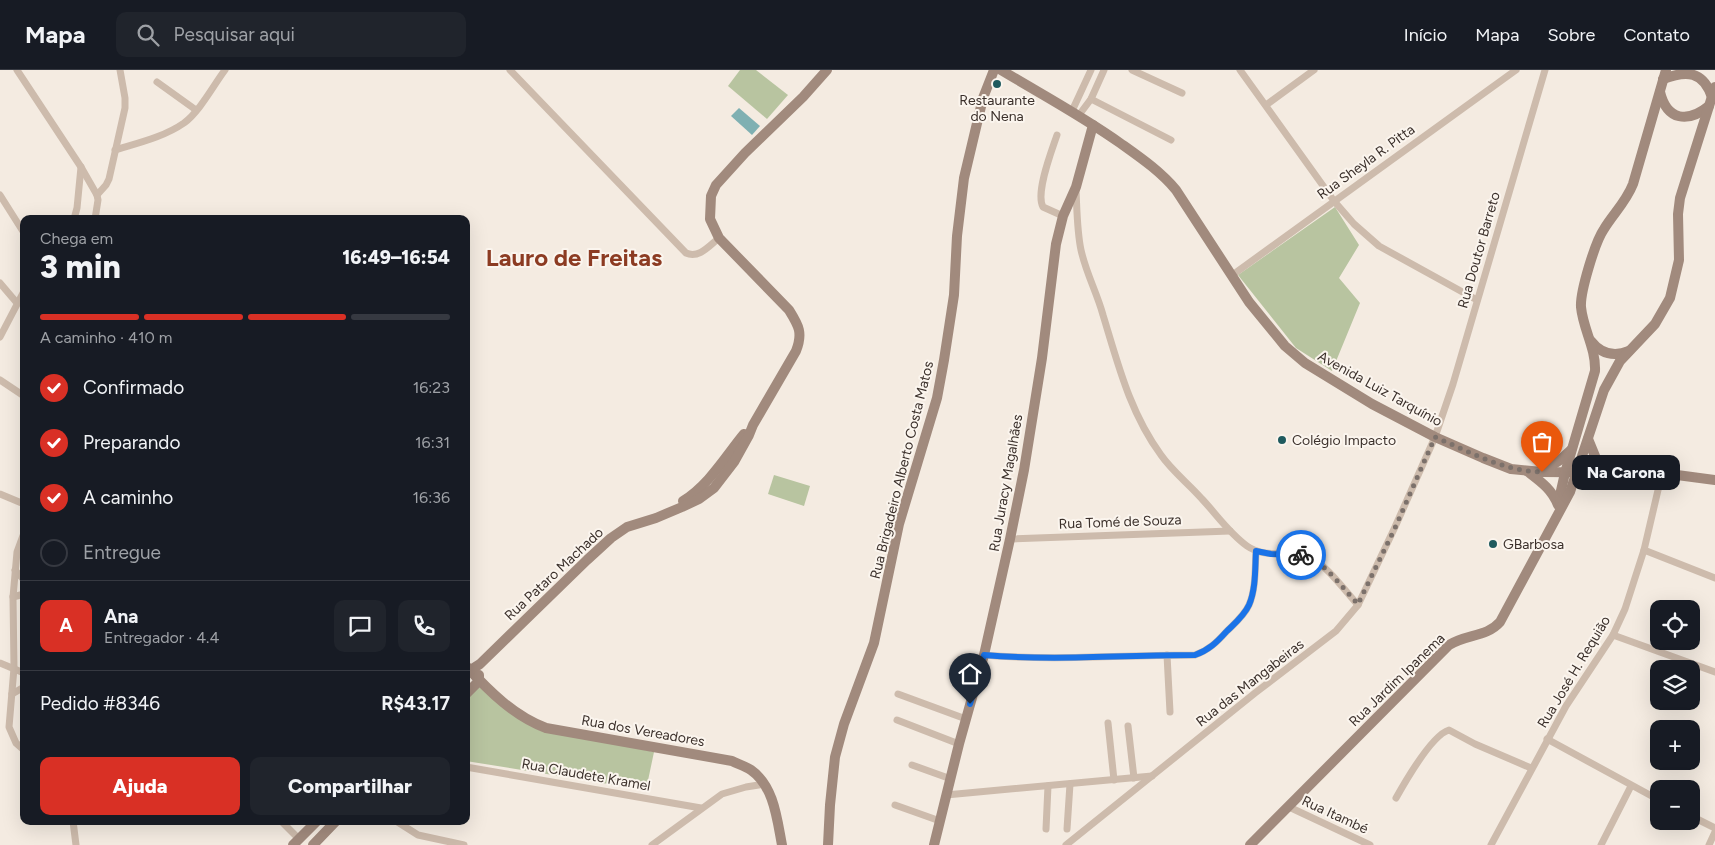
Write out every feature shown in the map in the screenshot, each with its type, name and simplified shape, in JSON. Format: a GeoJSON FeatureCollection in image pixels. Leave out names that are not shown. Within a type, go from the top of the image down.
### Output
{"type":"FeatureCollection","features":[{"type":"Feature","properties":{"kind":"street"},"geometry":{"type":"LineString","coordinates":[[17,70],[82,167],[97,195],[96,215]]}},
{"type":"Feature","properties":{"kind":"street"},"geometry":{"type":"LineString","coordinates":[[97,195],[106,185],[109,178],[125,108],[120,70]]}},
{"type":"Feature","properties":{"kind":"street"},"geometry":{"type":"LineString","coordinates":[[115,150],[166,132],[185,122],[225,70]]}},
{"type":"Feature","properties":{"kind":"street"},"geometry":{"type":"LineString","coordinates":[[510,70],[686,253],[690,255],[699,254],[719,238]]}},
{"type":"Feature","properties":{"kind":"street","name":"Rua Pataro Machado"},"geometry":{"type":"LineString","coordinates":[[470,669],[480,664],[611,538],[627,527],[656,518],[699,499],[712,483],[727,472],[796,352],[800,341],[800,333],[789,310],[719,238],[710,219],[710,196],[716,185],[827,70]]}},
{"type":"Feature","properties":{"kind":"street","name":"Rua Brigadeiro Alberto Costa Matos"},"geometry":{"type":"LineString","coordinates":[[828,845],[835,757],[844,724],[874,643],[899,524],[937,398],[954,295],[957,236],[964,178],[983,98],[994,70]]}},
{"type":"Feature","properties":{"kind":"street","name":"Avenida Luiz Tarquínio"},"geometry":{"type":"LineString","coordinates":[[1001,70],[1094,125],[1163,175],[1176,190],[1249,302],[1285,346],[1305,363],[1372,404],[1435,437],[1511,469],[1527,472],[1662,473],[1715,480]]}},
{"type":"Feature","properties":{"kind":"street"},"geometry":{"type":"LineString","coordinates":[[1075,113],[1091,70]]}},
{"type":"Feature","properties":{"kind":"street"},"geometry":{"type":"LineString","coordinates":[[1075,113],[1091,99],[1104,70]]}},
{"type":"Feature","properties":{"kind":"street"},"geometry":{"type":"LineString","coordinates":[[1132,70],[1182,93]]}},
{"type":"Feature","properties":{"kind":"street"},"geometry":{"type":"LineString","coordinates":[[1240,70],[1334,201],[1354,224],[1379,246],[1477,300]]}},
{"type":"Feature","properties":{"kind":"street"},"geometry":{"type":"LineString","coordinates":[[1266,105],[1314,70]]}},
{"type":"Feature","properties":{"kind":"street","name":"Rua Sheyla R. Pitta"},"geometry":{"type":"LineString","coordinates":[[1231,276],[1516,70]]}},
{"type":"Feature","properties":{"kind":"street","name":"Rua Doutor Barreto"},"geometry":{"type":"LineString","coordinates":[[1358,604],[1395,528],[1435,437],[1453,384],[1545,70]]}},
{"type":"Feature","properties":{"kind":"street"},"geometry":{"type":"LineString","coordinates":[[1686,71],[1692,72],[1702,77],[1712,96],[1692,117],[1677,116],[1665,106],[1660,92],[1665,75],[1686,71]]}},
{"type":"Feature","properties":{"kind":"street"},"geometry":{"type":"LineString","coordinates":[[1086,80],[1096,87]]}},
{"type":"Feature","properties":{"kind":"street"},"geometry":{"type":"LineString","coordinates":[[157,82],[196,110]]}},
{"type":"Feature","properties":{"kind":"street","name":"Rua Jardim Ipanema"},"geometry":{"type":"LineString","coordinates":[[1561,507],[1560,495],[1565,473],[1593,379],[1595,363],[1581,308],[1583,290],[1602,232],[1620,208],[1631,189],[1660,92]]}},
{"type":"Feature","properties":{"kind":"street","name":"Rua Jardim Ipanema"},"geometry":{"type":"LineString","coordinates":[[1250,845],[1449,645],[1463,638],[1488,632],[1500,622],[1566,500],[1577,473],[1604,390],[1615,368],[1655,324],[1670,298],[1679,260],[1678,221],[1680,198],[1712,96]]}},
{"type":"Feature","properties":{"kind":"street"},"geometry":{"type":"LineString","coordinates":[[1091,99],[1171,140]]}},
{"type":"Feature","properties":{"kind":"street","name":"Rua Juracy Magalhães"},"geometry":{"type":"LineString","coordinates":[[934,845],[959,744],[984,655],[1024,470],[1042,358],[1056,244],[1063,216],[1076,187],[1094,125]]}},
{"type":"Feature","properties":{"kind":"street"},"geometry":{"type":"LineString","coordinates":[[1057,135],[1046,170],[1040,200],[1043,207],[1063,216]]}},
{"type":"Feature","properties":{"kind":"street"},"geometry":{"type":"LineString","coordinates":[[75,215],[82,167]]}},
{"type":"Feature","properties":{"kind":"street"},"geometry":{"type":"LineString","coordinates":[[1076,187],[1082,252],[1103,313],[1122,379],[1148,436],[1162,456],[1230,531],[1248,546],[1256,551],[1271,554],[1304,555],[1311,558],[1322,565],[1358,604]]}},
{"type":"Feature","properties":{"kind":"street"},"geometry":{"type":"LineString","coordinates":[[0,195],[20,227]]}},
{"type":"Feature","properties":{"kind":"street"},"geometry":{"type":"LineString","coordinates":[[0,283],[17,303]]}},
{"type":"Feature","properties":{"kind":"street"},"geometry":{"type":"LineString","coordinates":[[0,337],[20,298]]}},
{"type":"Feature","properties":{"kind":"street"},"geometry":{"type":"LineString","coordinates":[[1590,341],[1601,351],[1610,354],[1619,354],[1630,350]]}},
{"type":"Feature","properties":{"kind":"street"},"geometry":{"type":"LineString","coordinates":[[1593,379],[1603,379],[1604,390]]}},
{"type":"Feature","properties":{"kind":"street"},"geometry":{"type":"LineString","coordinates":[[0,380],[20,393]]}},
{"type":"Feature","properties":{"kind":"street","name":"Rua Pataro Machado"},"geometry":{"type":"LineString","coordinates":[[712,483],[721,462],[753,425]]}},
{"type":"Feature","properties":{"kind":"street"},"geometry":{"type":"LineString","coordinates":[[1588,439],[1597,461],[1614,473]]}},
{"type":"Feature","properties":{"kind":"street"},"geometry":{"type":"LineString","coordinates":[[1542,472],[1560,460],[1571,449]]}},
{"type":"Feature","properties":{"kind":"street"},"geometry":{"type":"LineString","coordinates":[[721,462],[727,472]]}},
{"type":"Feature","properties":{"kind":"street"},"geometry":{"type":"LineString","coordinates":[[1527,472],[1553,492],[1561,507]]}},
{"type":"Feature","properties":{"kind":"street","name":"Rua José H. Requião"},"geometry":{"type":"LineString","coordinates":[[1491,845],[1547,738],[1613,635],[1630,595],[1644,550],[1662,473]]}},
{"type":"Feature","properties":{"kind":"street"},"geometry":{"type":"LineString","coordinates":[[0,494],[20,502]]}},
{"type":"Feature","properties":{"kind":"street","name":"Rua Tomé de Souza"},"geometry":{"type":"LineString","coordinates":[[1010,538],[1230,531]]}},
{"type":"Feature","properties":{"kind":"street"},"geometry":{"type":"LineString","coordinates":[[20,544],[17,552],[13,597],[14,668],[9,727],[16,743],[20,746]]}},
{"type":"Feature","properties":{"kind":"street"},"geometry":{"type":"LineString","coordinates":[[1644,550],[1715,578]]}},
{"type":"Feature","properties":{"kind":"street"},"geometry":{"type":"LineString","coordinates":[[984,655],[1071,658],[1195,655],[1205,652],[1241,617],[1248,606],[1252,595],[1256,551]]}},
{"type":"Feature","properties":{"kind":"street"},"geometry":{"type":"LineString","coordinates":[[15,570],[20,576]]}},
{"type":"Feature","properties":{"kind":"street"},"geometry":{"type":"LineString","coordinates":[[13,597],[20,595]]}},
{"type":"Feature","properties":{"kind":"street","name":"Rua das Mangabeiras"},"geometry":{"type":"LineString","coordinates":[[1066,845],[1255,693],[1336,631],[1358,604]]}},
{"type":"Feature","properties":{"kind":"street"},"geometry":{"type":"LineString","coordinates":[[1613,635],[1715,672]]}},
{"type":"Feature","properties":{"kind":"street"},"geometry":{"type":"LineString","coordinates":[[1167,655],[1170,712]]}},
{"type":"Feature","properties":{"kind":"street"},"geometry":{"type":"LineString","coordinates":[[0,664],[20,672]]}},
{"type":"Feature","properties":{"kind":"street"},"geometry":{"type":"LineString","coordinates":[[470,690],[479,680],[480,664]]}},
{"type":"Feature","properties":{"kind":"street","name":"Rua dos Vereadores"},"geometry":{"type":"LineString","coordinates":[[470,672],[530,722],[546,728],[732,761],[749,768],[765,784],[774,806],[782,845]]}},
{"type":"Feature","properties":{"kind":"street"},"geometry":{"type":"LineString","coordinates":[[12,694],[20,689]]}},
{"type":"Feature","properties":{"kind":"street"},"geometry":{"type":"LineString","coordinates":[[898,694],[966,719]]}},
{"type":"Feature","properties":{"kind":"street"},"geometry":{"type":"LineString","coordinates":[[897,720],[959,744]]}},
{"type":"Feature","properties":{"kind":"street"},"geometry":{"type":"LineString","coordinates":[[1108,723],[1114,780]]}},
{"type":"Feature","properties":{"kind":"street"},"geometry":{"type":"LineString","coordinates":[[1128,726],[1134,778]]}},
{"type":"Feature","properties":{"kind":"street"},"geometry":{"type":"LineString","coordinates":[[1396,798],[1418,762],[1443,732],[1449,730],[1475,744],[1531,768]]}},
{"type":"Feature","properties":{"kind":"street"},"geometry":{"type":"LineString","coordinates":[[1547,738],[1650,796]]}},
{"type":"Feature","properties":{"kind":"street"},"geometry":{"type":"LineString","coordinates":[[912,765],[950,779]]}},
{"type":"Feature","properties":{"kind":"street","name":"Rua Claudete Kramel"},"geometry":{"type":"LineString","coordinates":[[470,768],[701,808]]}},
{"type":"Feature","properties":{"kind":"street"},"geometry":{"type":"LineString","coordinates":[[946,795],[1152,776]]}},
{"type":"Feature","properties":{"kind":"street"},"geometry":{"type":"LineString","coordinates":[[652,845],[722,794],[765,784]]}},
{"type":"Feature","properties":{"kind":"street"},"geometry":{"type":"LineString","coordinates":[[1067,829],[1070,784]]}},
{"type":"Feature","properties":{"kind":"street"},"geometry":{"type":"LineString","coordinates":[[1046,829],[1048,786]]}},
{"type":"Feature","properties":{"kind":"street"},"geometry":{"type":"LineString","coordinates":[[1601,845],[1631,786]]}},
{"type":"Feature","properties":{"kind":"street"},"geometry":{"type":"LineString","coordinates":[[895,805],[940,821]]}},
{"type":"Feature","properties":{"kind":"street","name":"Rua Itambé"},"geometry":{"type":"LineString","coordinates":[[1289,807],[1370,845]]}},
{"type":"Feature","properties":{"kind":"street"},"geometry":{"type":"LineString","coordinates":[[1700,820],[1715,828]]}},
{"type":"Feature","properties":{"kind":"street"},"geometry":{"type":"LineString","coordinates":[[73,825],[76,845]]}},
{"type":"Feature","properties":{"kind":"street"},"geometry":{"type":"LineString","coordinates":[[284,825],[296,842],[312,825]]}},
{"type":"Feature","properties":{"kind":"street"},"geometry":{"type":"LineString","coordinates":[[313,845],[332,825]]}},
{"type":"Feature","properties":{"kind":"street"},"geometry":{"type":"LineString","coordinates":[[402,825],[418,835],[464,845]]}},
{"type":"Feature","properties":{"kind":"street"},"geometry":{"type":"LineString","coordinates":[[1711,843],[1715,832]]}},
{"type":"Feature","properties":{"kind":"green space"},"geometry":{"type":"Polygon","coordinates":[[[740,70],[756,70],[788,95],[767,119],[728,86],[740,70]]]}},
{"type":"Feature","properties":{"kind":"green space"},"geometry":{"type":"Polygon","coordinates":[[[1335,207],[1359,245],[1339,278],[1360,303],[1332,371],[1296,348],[1238,275],[1335,207]]]}},
{"type":"Feature","properties":{"kind":"green space"},"geometry":{"type":"Polygon","coordinates":[[[774,475],[810,486],[804,506],[768,494],[774,475]]]}},
{"type":"Feature","properties":{"kind":"green space"},"geometry":{"type":"Polygon","coordinates":[[[479,685],[525,723],[654,752],[646,790],[470,762],[470,693],[479,685]]]}},
{"type":"Feature","properties":{"kind":"water"},"geometry":{"type":"Polygon","coordinates":[[[739,108],[760,126],[752,135],[731,116],[739,108]]]}},
{"type":"Feature","properties":{"kind":"way so far"},"geometry":{"type":"LineString","coordinates":[[1301,555],[1311,558],[1322,565],[1358,604],[1395,528],[1435,437],[1511,469],[1542,472]]}},
{"type":"Feature","properties":{"kind":"place","name":"Restaurante do Nena"},"geometry":{"type":"Point","coordinates":[997,84]}},
{"type":"Feature","properties":{"kind":"place","name":"Colégio Impacto"},"geometry":{"type":"Point","coordinates":[1282,440]}},
{"type":"Feature","properties":{"kind":"place","name":"Na Carona"},"geometry":{"type":"Point","coordinates":[1542,472]}},
{"type":"Feature","properties":{"kind":"place","name":"GBarbosa"},"geometry":{"type":"Point","coordinates":[1493,544]}},
{"type":"Feature","properties":{"kind":"district","name":"Lauro de Freitas"},"geometry":{"type":"Point","coordinates":[574,257]}},
{"type":"Feature","properties":{"kind":"route"},"geometry":{"type":"LineString","coordinates":[[970,704],[984,655],[1071,658],[1195,655],[1205,652],[1241,617],[1248,606],[1255,577],[1256,551],[1271,554],[1301,555]]}}]}
